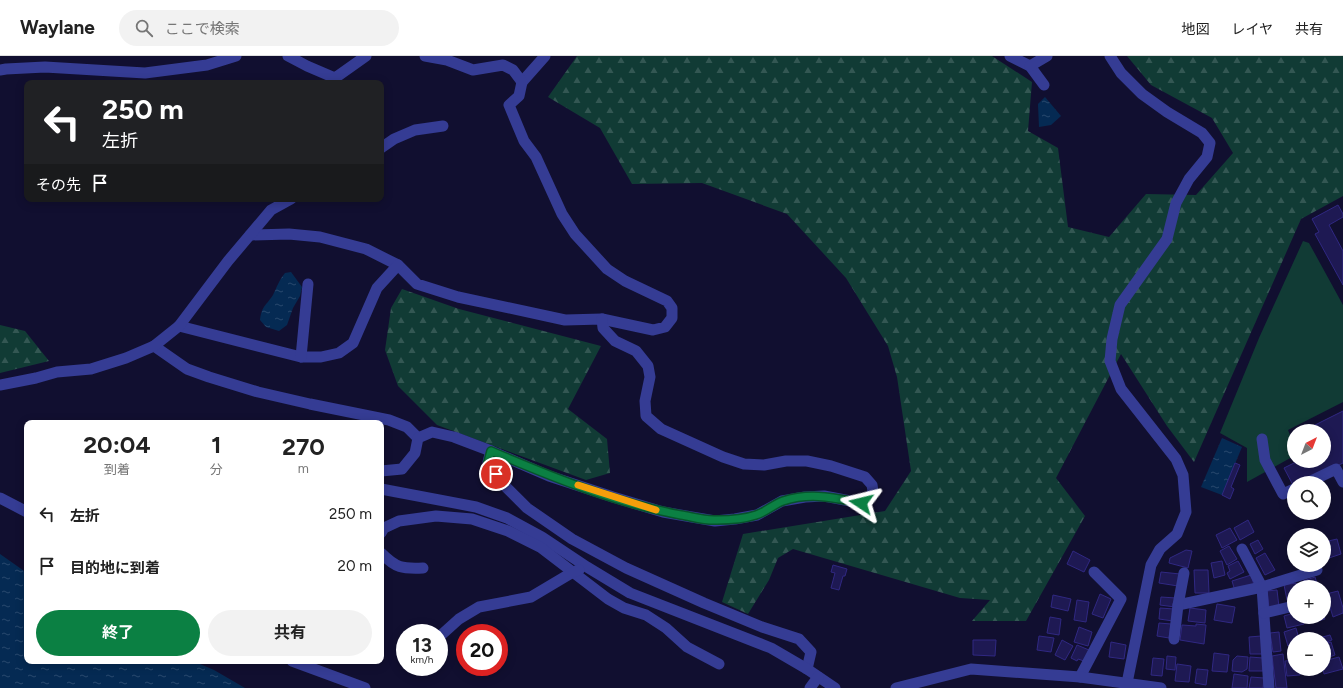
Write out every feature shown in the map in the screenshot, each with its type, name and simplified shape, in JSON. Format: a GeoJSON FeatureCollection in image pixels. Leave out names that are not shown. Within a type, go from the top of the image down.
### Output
{"type":"FeatureCollection","features":[{"type":"Feature","properties":{"kind":"street"},"geometry":{"type":"LineString","coordinates":[[0,70],[45,67],[145,73],[207,65],[236,56]]}},
{"type":"Feature","properties":{"kind":"street"},"geometry":{"type":"LineString","coordinates":[[288,56],[335,78],[366,56]]}},
{"type":"Feature","properties":{"kind":"street"},"geometry":{"type":"LineString","coordinates":[[425,56],[446,60],[473,70],[503,65],[514,70],[522,82]]}},
{"type":"Feature","properties":{"kind":"street"},"geometry":{"type":"LineString","coordinates":[[250,235],[289,234],[320,237],[366,249],[398,265],[417,284],[458,297],[565,320],[602,319],[654,330],[665,327],[672,318],[672,308],[667,300],[625,281],[607,269],[575,234],[562,214],[536,157],[524,141],[509,105],[519,96],[522,82],[544,56]]}},
{"type":"Feature","properties":{"kind":"street"},"geometry":{"type":"LineString","coordinates":[[1010,56],[1030,66],[1044,85]]}},
{"type":"Feature","properties":{"kind":"street"},"geometry":{"type":"LineString","coordinates":[[1030,66],[1047,56]]}},
{"type":"Feature","properties":{"kind":"street"},"geometry":{"type":"LineString","coordinates":[[1110,56],[1121,73],[1142,94],[1202,134],[1210,143],[1207,157],[1189,179],[1176,203],[1167,239],[1120,305],[1112,339],[1110,361],[1121,390],[1176,459],[1183,475],[1186,512],[1177,534],[1160,549],[1151,565],[1127,683]]}},
{"type":"Feature","properties":{"kind":"street"},"geometry":{"type":"LineString","coordinates":[[384,146],[394,139],[415,130],[443,126]]}},
{"type":"Feature","properties":{"kind":"street"},"geometry":{"type":"LineString","coordinates":[[0,385],[57,372],[91,369],[126,358],[154,346],[179,326],[199,298],[271,210],[286,202]]}},
{"type":"Feature","properties":{"kind":"street"},"geometry":{"type":"LineString","coordinates":[[179,326],[301,357],[321,357],[339,353],[352,343],[377,288],[398,265]]}},
{"type":"Feature","properties":{"kind":"street"},"geometry":{"type":"LineString","coordinates":[[301,357],[308,284]]}},
{"type":"Feature","properties":{"kind":"street"},"geometry":{"type":"LineString","coordinates":[[418,438],[432,432],[454,437],[549,476],[613,497],[663,512],[715,521],[757,515],[782,501],[805,496],[824,496],[861,503],[870,497],[873,491],[872,485],[864,477],[831,466],[807,461],[786,461],[764,465],[744,464],[723,457],[661,430],[646,416],[645,401],[650,377],[648,366],[636,351],[615,341],[603,328],[602,319]]}},
{"type":"Feature","properties":{"kind":"street"},"geometry":{"type":"LineString","coordinates":[[154,346],[187,369],[194,372],[258,392],[389,420],[407,427],[418,438]]}},
{"type":"Feature","properties":{"kind":"street"},"geometry":{"type":"LineString","coordinates":[[384,471],[402,468],[415,453],[418,438]]}},
{"type":"Feature","properties":{"kind":"street"},"geometry":{"type":"LineString","coordinates":[[1262,439],[1265,460],[1283,494],[1287,492]]}},
{"type":"Feature","properties":{"kind":"street"},"geometry":{"type":"LineString","coordinates":[[491,451],[488,462],[504,485],[527,508],[572,539],[626,568],[762,627],[799,639],[811,652],[806,669]]}},
{"type":"Feature","properties":{"kind":"street"},"geometry":{"type":"LineString","coordinates":[[1322,476],[1340,468],[1343,482]]}},
{"type":"Feature","properties":{"kind":"street"},"geometry":{"type":"LineString","coordinates":[[384,490],[476,507],[507,518],[630,593],[770,648],[835,688]]}},
{"type":"Feature","properties":{"kind":"street"},"geometry":{"type":"LineString","coordinates":[[0,498],[24,510]]}},
{"type":"Feature","properties":{"kind":"street"},"geometry":{"type":"LineString","coordinates":[[384,528],[399,521],[436,516],[472,519],[508,531],[540,547],[608,599],[624,608],[646,615],[666,628],[688,647],[719,664]]}},
{"type":"Feature","properties":{"kind":"street"},"geometry":{"type":"LineString","coordinates":[[1242,549],[1262,587],[1269,688]]}},
{"type":"Feature","properties":{"kind":"street"},"geometry":{"type":"LineString","coordinates":[[384,556],[390,562],[406,569],[422,568]]}},
{"type":"Feature","properties":{"kind":"street"},"geometry":{"type":"LineString","coordinates":[[448,629],[459,619],[479,607],[531,597],[573,572],[587,567]]}},
{"type":"Feature","properties":{"kind":"street"},"geometry":{"type":"LineString","coordinates":[[1080,677],[1121,599],[1094,572]]}},
{"type":"Feature","properties":{"kind":"street"},"geometry":{"type":"LineString","coordinates":[[1178,606],[1262,587],[1311,572]]}},
{"type":"Feature","properties":{"kind":"street"},"geometry":{"type":"LineString","coordinates":[[1174,639],[1184,573]]}},
{"type":"Feature","properties":{"kind":"street"},"geometry":{"type":"LineString","coordinates":[[1264,613],[1287,608]]}},
{"type":"Feature","properties":{"kind":"street"},"geometry":{"type":"LineString","coordinates":[[300,664],[365,688]]}},
{"type":"Feature","properties":{"kind":"street"},"geometry":{"type":"LineString","coordinates":[[896,688],[971,668],[1080,677],[1114,685],[1127,683],[1161,688]]}},
{"type":"Feature","properties":{"kind":"street"},"geometry":{"type":"LineString","coordinates":[[810,688],[818,677]]}},
{"type":"Feature","properties":{"kind":"green space"},"geometry":{"type":"Polygon","coordinates":[[[577,56],[992,56],[1032,82],[1028,131],[1058,148],[1068,227],[1109,237],[1146,194],[1196,195],[1233,153],[1212,118],[1151,85],[1127,56],[1343,56],[1343,196],[1301,219],[1194,462],[1167,426],[1121,354],[1056,478],[1085,516],[1026,621],[972,621],[990,600],[960,598],[793,549],[778,558],[769,580],[748,614],[722,602],[743,534],[885,511],[911,471],[897,377],[888,346],[846,278],[787,214],[702,183],[632,184],[600,128],[548,97],[577,56]]]}},
{"type":"Feature","properties":{"kind":"green space"},"geometry":{"type":"Polygon","coordinates":[[[1303,241],[1309,243],[1343,305],[1343,402],[1300,424],[1287,424],[1287,460],[1247,482],[1247,448],[1220,433],[1259,338],[1303,241]]]}},
{"type":"Feature","properties":{"kind":"green space"},"geometry":{"type":"Polygon","coordinates":[[[402,289],[459,309],[601,346],[568,409],[607,439],[610,473],[586,480],[437,425],[398,386],[385,350],[391,308],[402,289]]]}},
{"type":"Feature","properties":{"kind":"green space"},"geometry":{"type":"Polygon","coordinates":[[[0,325],[25,331],[49,361],[0,373],[0,325]]]}},
{"type":"Feature","properties":{"kind":"water"},"geometry":{"type":"Polygon","coordinates":[[[1045,97],[1061,116],[1051,125],[1039,127],[1038,104],[1045,97]]]}},
{"type":"Feature","properties":{"kind":"water"},"geometry":{"type":"Polygon","coordinates":[[[291,272],[302,287],[300,296],[293,308],[287,325],[279,331],[266,327],[260,320],[263,308],[273,295],[285,273],[291,272]]]}},
{"type":"Feature","properties":{"kind":"water"},"geometry":{"type":"Polygon","coordinates":[[[1222,438],[1242,447],[1222,495],[1201,487],[1222,438]]]}},
{"type":"Feature","properties":{"kind":"water"},"geometry":{"type":"Polygon","coordinates":[[[0,554],[24,571],[24,664],[200,664],[214,670],[245,688],[0,688],[0,554]]]}},
{"type":"Feature","properties":{"kind":"building"},"geometry":{"type":"Polygon","coordinates":[[[1338,205],[1343,217],[1329,225],[1343,251],[1343,285],[1315,234],[1319,232],[1312,219],[1338,205]]]}},
{"type":"Feature","properties":{"kind":"building"},"geometry":{"type":"Polygon","coordinates":[[[1343,411],[1343,463],[1316,476],[1288,476],[1284,468],[1287,466],[1287,468],[1331,468],[1331,424],[1317,424],[1343,411]]]}},
{"type":"Feature","properties":{"kind":"building"},"geometry":{"type":"Polygon","coordinates":[[[1235,463],[1240,465],[1231,487],[1234,489],[1230,499],[1222,495],[1235,463]]]}},
{"type":"Feature","properties":{"kind":"building"},"geometry":{"type":"Polygon","coordinates":[[[1248,520],[1254,532],[1240,540],[1234,528],[1248,520]]]}},
{"type":"Feature","properties":{"kind":"building"},"geometry":{"type":"Polygon","coordinates":[[[1230,528],[1237,540],[1222,548],[1216,535],[1230,528]]]}},
{"type":"Feature","properties":{"kind":"building"},"geometry":{"type":"Polygon","coordinates":[[[1337,539],[1341,554],[1331,557],[1331,540],[1337,539]]]}},
{"type":"Feature","properties":{"kind":"building"},"geometry":{"type":"Polygon","coordinates":[[[1258,540],[1263,549],[1255,554],[1250,544],[1258,540]]]}},
{"type":"Feature","properties":{"kind":"building"},"geometry":{"type":"Polygon","coordinates":[[[1229,546],[1237,559],[1227,565],[1220,551],[1229,546]]]}},
{"type":"Feature","properties":{"kind":"building"},"geometry":{"type":"Polygon","coordinates":[[[1186,550],[1192,551],[1188,568],[1169,563],[1170,558],[1186,550]]]}},
{"type":"Feature","properties":{"kind":"building"},"geometry":{"type":"Polygon","coordinates":[[[1073,551],[1090,560],[1084,572],[1067,564],[1073,551]]]}},
{"type":"Feature","properties":{"kind":"building"},"geometry":{"type":"Polygon","coordinates":[[[1265,553],[1275,570],[1265,575],[1256,558],[1265,553]]]}},
{"type":"Feature","properties":{"kind":"building"},"geometry":{"type":"Polygon","coordinates":[[[1222,561],[1225,575],[1214,578],[1211,563],[1222,561]]]}},
{"type":"Feature","properties":{"kind":"building"},"geometry":{"type":"Polygon","coordinates":[[[1238,561],[1244,572],[1230,579],[1227,573],[1230,571],[1228,566],[1238,561]]]}},
{"type":"Feature","properties":{"kind":"building"},"geometry":{"type":"Polygon","coordinates":[[[833,565],[847,569],[845,576],[843,576],[839,590],[831,588],[835,573],[831,572],[833,565]]]}},
{"type":"Feature","properties":{"kind":"building"},"geometry":{"type":"Polygon","coordinates":[[[1194,570],[1208,570],[1209,593],[1195,593],[1194,570]]]}},
{"type":"Feature","properties":{"kind":"building"},"geometry":{"type":"Polygon","coordinates":[[[1161,572],[1180,574],[1178,586],[1159,583],[1161,572]]]}},
{"type":"Feature","properties":{"kind":"building"},"geometry":{"type":"Polygon","coordinates":[[[1251,575],[1254,585],[1235,591],[1232,581],[1251,575]]]}},
{"type":"Feature","properties":{"kind":"building"},"geometry":{"type":"Polygon","coordinates":[[[1315,577],[1316,580],[1306,580],[1315,577]]]}},
{"type":"Feature","properties":{"kind":"building"},"geometry":{"type":"Polygon","coordinates":[[[1287,584],[1287,600],[1284,585],[1287,584]]]}},
{"type":"Feature","properties":{"kind":"building"},"geometry":{"type":"Polygon","coordinates":[[[1277,590],[1279,607],[1269,608],[1267,591],[1277,590]]]}},
{"type":"Feature","properties":{"kind":"building"},"geometry":{"type":"Polygon","coordinates":[[[1338,591],[1343,608],[1343,613],[1333,617],[1331,610],[1331,593],[1338,591]]]}},
{"type":"Feature","properties":{"kind":"building"},"geometry":{"type":"Polygon","coordinates":[[[1100,594],[1111,599],[1103,618],[1092,614],[1100,594]]]}},
{"type":"Feature","properties":{"kind":"building"},"geometry":{"type":"Polygon","coordinates":[[[1053,595],[1071,599],[1068,611],[1051,607],[1053,595]]]}},
{"type":"Feature","properties":{"kind":"building"},"geometry":{"type":"Polygon","coordinates":[[[1161,597],[1176,598],[1175,607],[1160,605],[1161,597]]]}},
{"type":"Feature","properties":{"kind":"building"},"geometry":{"type":"Polygon","coordinates":[[[1077,600],[1089,602],[1086,622],[1074,620],[1077,600]]]}},
{"type":"Feature","properties":{"kind":"building"},"geometry":{"type":"Polygon","coordinates":[[[1217,604],[1235,607],[1232,623],[1214,620],[1217,604]]]}},
{"type":"Feature","properties":{"kind":"building"},"geometry":{"type":"Polygon","coordinates":[[[1160,608],[1174,609],[1173,621],[1159,619],[1160,608]]]}},
{"type":"Feature","properties":{"kind":"building"},"geometry":{"type":"Polygon","coordinates":[[[1190,608],[1206,610],[1205,623],[1188,621],[1190,608]]]}},
{"type":"Feature","properties":{"kind":"building"},"geometry":{"type":"Polygon","coordinates":[[[1287,615],[1287,624],[1304,624],[1287,628],[1284,616],[1287,615]]]}},
{"type":"Feature","properties":{"kind":"building"},"geometry":{"type":"Polygon","coordinates":[[[1050,617],[1061,619],[1059,635],[1047,633],[1050,617]]]}},
{"type":"Feature","properties":{"kind":"building"},"geometry":{"type":"Polygon","coordinates":[[[1159,623],[1171,624],[1169,638],[1157,636],[1159,623]]]}},
{"type":"Feature","properties":{"kind":"building"},"geometry":{"type":"Polygon","coordinates":[[[1196,624],[1206,625],[1204,644],[1180,640],[1182,625],[1196,626],[1196,624]]]}},
{"type":"Feature","properties":{"kind":"building"},"geometry":{"type":"Polygon","coordinates":[[[1079,627],[1092,632],[1088,646],[1074,642],[1079,627]]]}},
{"type":"Feature","properties":{"kind":"building"},"geometry":{"type":"Polygon","coordinates":[[[1296,628],[1297,632],[1287,632],[1287,642],[1284,632],[1296,628]]]}},
{"type":"Feature","properties":{"kind":"building"},"geometry":{"type":"Polygon","coordinates":[[[1279,632],[1281,651],[1273,652],[1270,633],[1279,632]]]}},
{"type":"Feature","properties":{"kind":"building"},"geometry":{"type":"Polygon","coordinates":[[[1039,636],[1054,638],[1051,652],[1037,650],[1039,636]]]}},
{"type":"Feature","properties":{"kind":"building"},"geometry":{"type":"Polygon","coordinates":[[[1261,636],[1263,654],[1250,654],[1249,637],[1261,636]]]}},
{"type":"Feature","properties":{"kind":"building"},"geometry":{"type":"Polygon","coordinates":[[[973,640],[996,640],[995,656],[973,655],[973,640]]]}},
{"type":"Feature","properties":{"kind":"building"},"geometry":{"type":"Polygon","coordinates":[[[1062,640],[1073,646],[1065,660],[1055,655],[1062,640]]]}},
{"type":"Feature","properties":{"kind":"building"},"geometry":{"type":"Polygon","coordinates":[[[1111,642],[1126,645],[1124,659],[1109,657],[1111,642]]]}},
{"type":"Feature","properties":{"kind":"building"},"geometry":{"type":"Polygon","coordinates":[[[1331,642],[1335,655],[1331,656],[1331,642]]]}},
{"type":"Feature","properties":{"kind":"building"},"geometry":{"type":"Polygon","coordinates":[[[1077,645],[1089,650],[1084,661],[1078,659],[1077,661],[1071,658],[1077,645]]]}},
{"type":"Feature","properties":{"kind":"building"},"geometry":{"type":"Polygon","coordinates":[[[1214,653],[1229,655],[1227,672],[1212,671],[1214,653]]]}},
{"type":"Feature","properties":{"kind":"building"},"geometry":{"type":"Polygon","coordinates":[[[1283,654],[1287,688],[1276,688],[1272,656],[1283,654]]]}},
{"type":"Feature","properties":{"kind":"building"},"geometry":{"type":"Polygon","coordinates":[[[1167,656],[1176,657],[1175,670],[1166,669],[1167,656]]]}},
{"type":"Feature","properties":{"kind":"building"},"geometry":{"type":"Polygon","coordinates":[[[1237,656],[1248,657],[1247,669],[1242,672],[1232,671],[1233,660],[1237,656]]]}},
{"type":"Feature","properties":{"kind":"building"},"geometry":{"type":"Polygon","coordinates":[[[1250,657],[1263,658],[1263,671],[1249,671],[1250,657]]]}},
{"type":"Feature","properties":{"kind":"building"},"geometry":{"type":"Polygon","coordinates":[[[1339,657],[1343,669],[1331,672],[1331,659],[1339,657]]]}},
{"type":"Feature","properties":{"kind":"building"},"geometry":{"type":"Polygon","coordinates":[[[1153,658],[1164,659],[1162,676],[1151,675],[1153,658]]]}},
{"type":"Feature","properties":{"kind":"building"},"geometry":{"type":"Polygon","coordinates":[[[1285,661],[1287,661],[1287,676],[1285,661]]]}},
{"type":"Feature","properties":{"kind":"building"},"geometry":{"type":"Polygon","coordinates":[[[1177,664],[1191,666],[1189,682],[1175,681],[1177,664]]]}},
{"type":"Feature","properties":{"kind":"building"},"geometry":{"type":"Polygon","coordinates":[[[1197,669],[1208,670],[1206,685],[1195,683],[1197,669]]]}},
{"type":"Feature","properties":{"kind":"building"},"geometry":{"type":"Polygon","coordinates":[[[1234,674],[1248,676],[1247,688],[1232,688],[1234,674]]]}},
{"type":"Feature","properties":{"kind":"building"},"geometry":{"type":"Polygon","coordinates":[[[1251,677],[1264,678],[1263,688],[1249,688],[1251,677]]]}},
{"type":"Feature","properties":{"kind":"slow traffic"},"geometry":{"type":"LineString","coordinates":[[578,485],[656,510]]}},
{"type":"Feature","properties":{"kind":"route"},"geometry":{"type":"LineString","coordinates":[[496,474],[488,462],[491,451],[549,476],[613,497],[663,512],[715,521],[757,515],[782,501],[805,496],[824,496],[861,503]]}}]}
